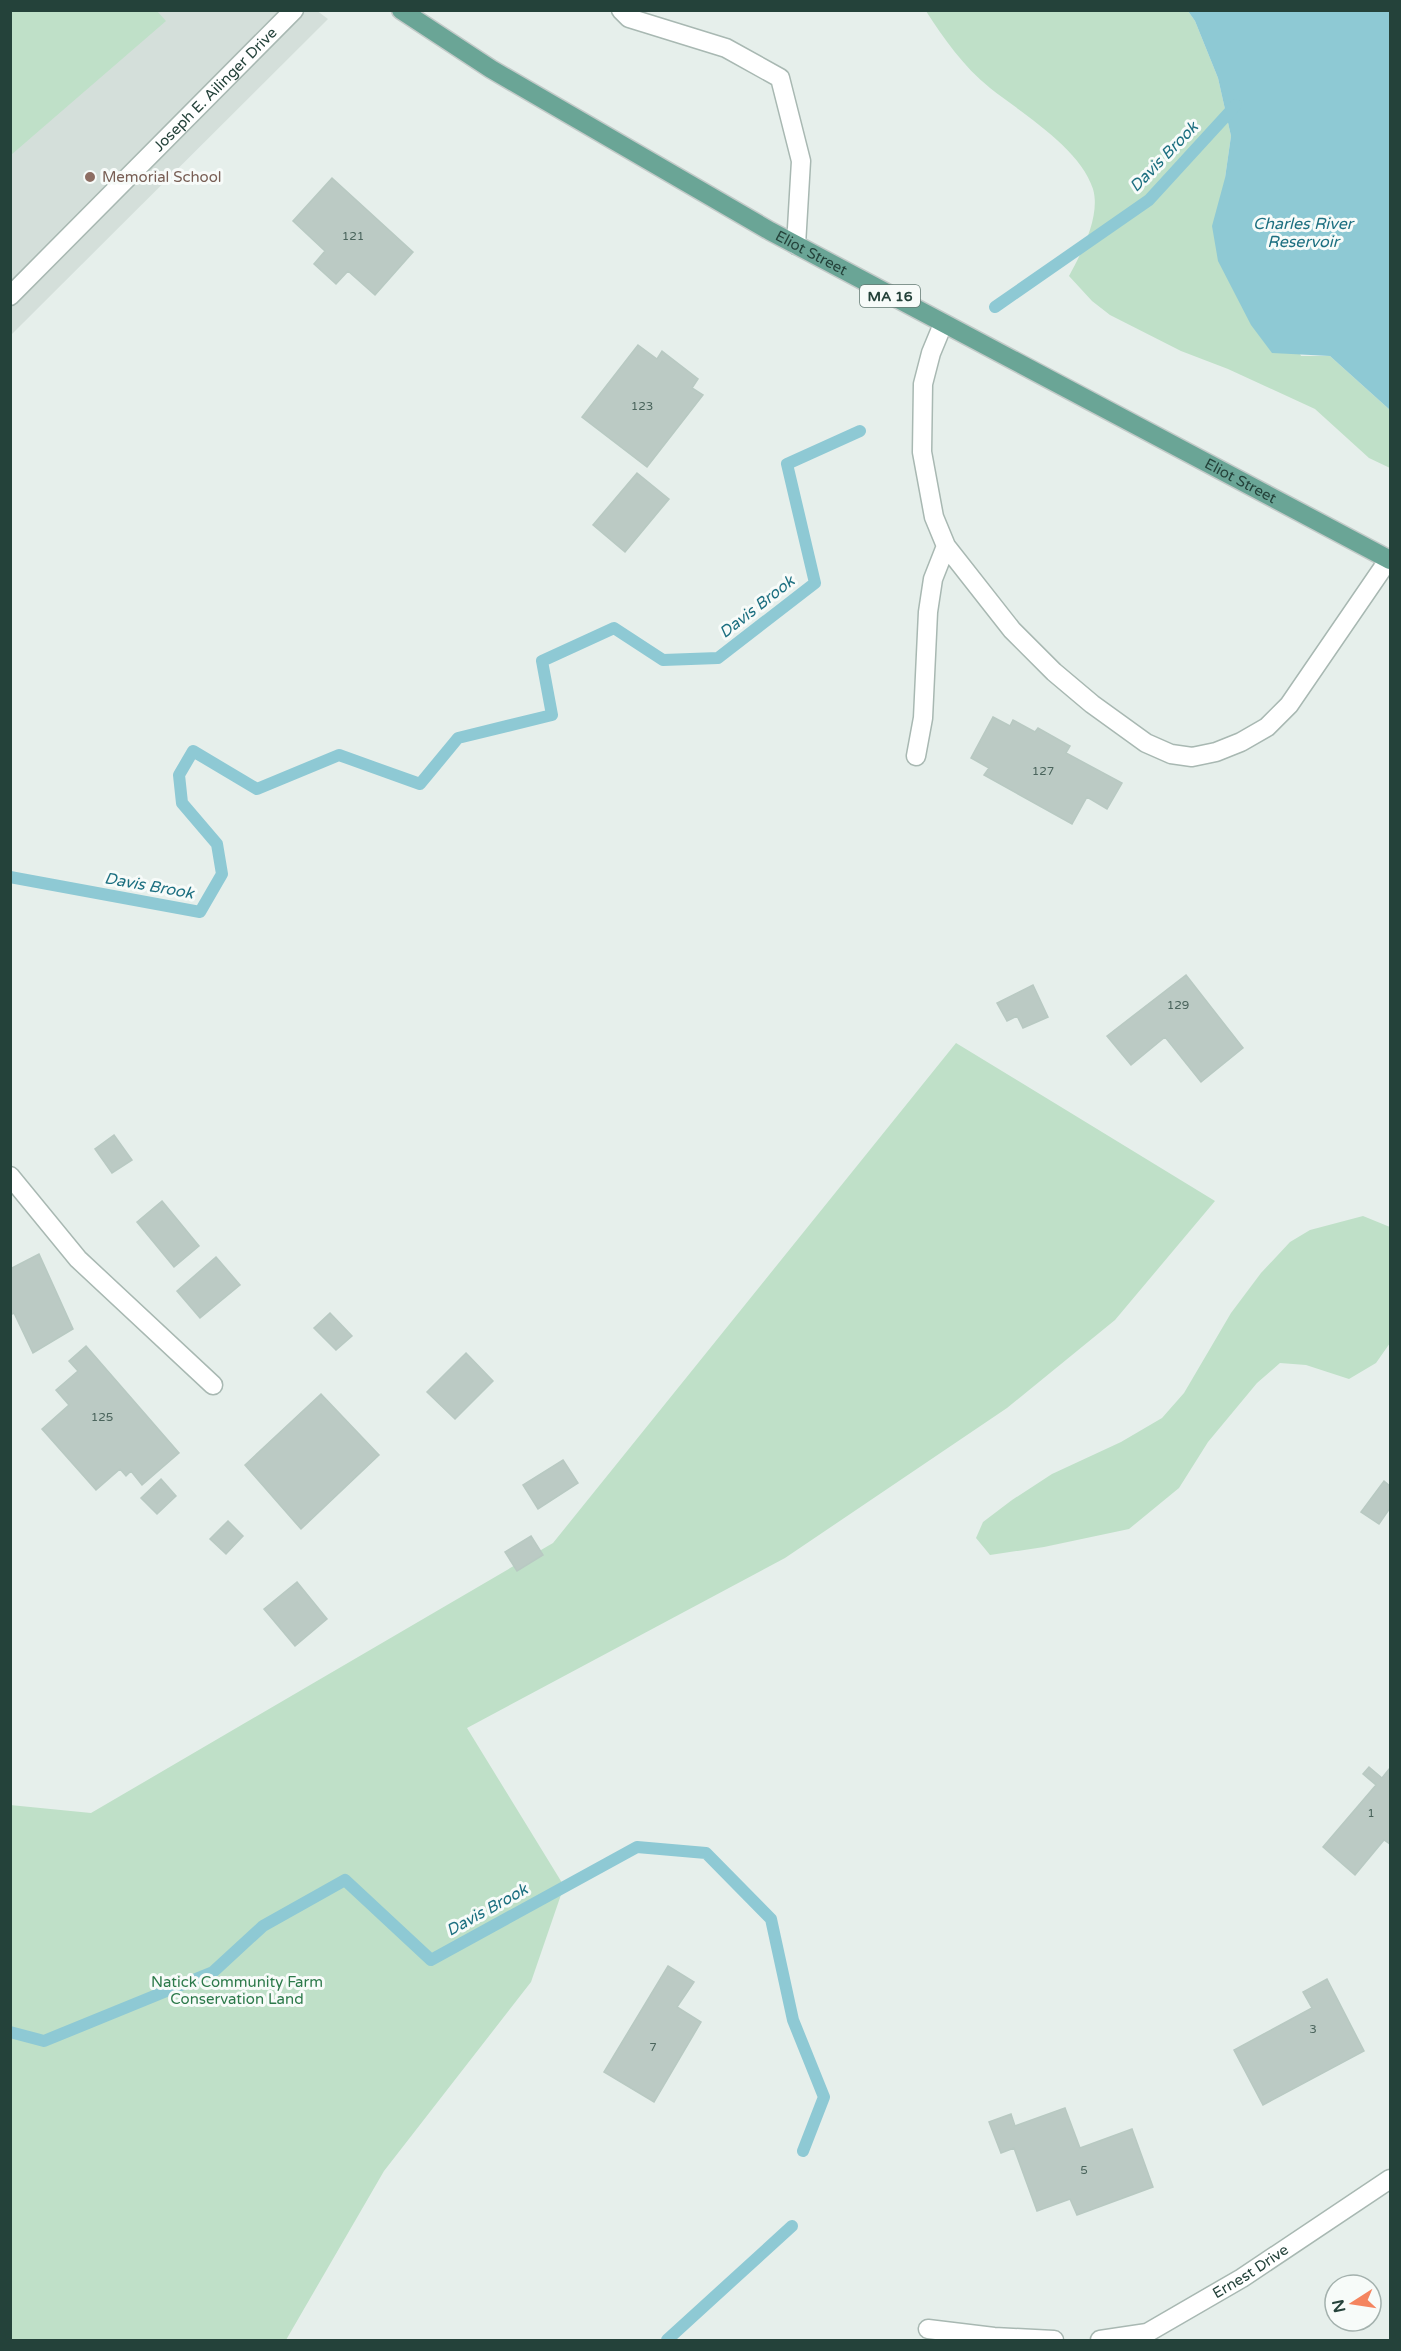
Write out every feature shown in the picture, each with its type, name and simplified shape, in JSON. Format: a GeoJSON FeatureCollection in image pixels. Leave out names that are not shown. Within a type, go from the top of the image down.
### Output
{"type":"FeatureCollection","features":[{"type":"Feature","properties":{"kind":"main road","name":"Eliot Street"},"geometry":{"type":"LineString","coordinates":[[401,10],[491,69],[796,245],[1390,560]]}},
{"type":"Feature","properties":{"kind":"street","name":"Joseph E. Ailinger Drive"},"geometry":{"type":"LineString","coordinates":[[10,296],[294,10]]}},
{"type":"Feature","properties":{"kind":"street"},"geometry":{"type":"LineString","coordinates":[[621,10],[629,18],[726,48],[780,78],[801,161],[796,245]]}},
{"type":"Feature","properties":{"kind":"street"},"geometry":{"type":"LineString","coordinates":[[943,324],[931,353],[923,384],[922,453],[934,517],[946,546],[1012,630],[1054,672],[1092,704],[1146,743],[1171,754],[1192,757],[1216,752],[1267,728],[1289,705],[1390,560]]}},
{"type":"Feature","properties":{"kind":"street"},"geometry":{"type":"LineString","coordinates":[[916,756],[923,718],[928,612],[933,579],[946,546]]}},
{"type":"Feature","properties":{"kind":"street"},"geometry":{"type":"LineString","coordinates":[[10,1176],[78,1259],[213,1385]]}},
{"type":"Feature","properties":{"kind":"street","name":"Ernest Drive"},"geometry":{"type":"LineString","coordinates":[[1100,2340],[1146,2333],[1242,2278],[1390,2179]]}},
{"type":"Feature","properties":{"kind":"street"},"geometry":{"type":"LineString","coordinates":[[928,2329],[994,2337],[1054,2340]]}},
{"type":"Feature","properties":{"kind":"shaded area","name":"Memorial School"},"geometry":{"type":"Polygon","coordinates":[[[316,10],[328,19],[11,335],[11,11],[316,10]]]}},
{"type":"Feature","properties":{"kind":"green space"},"geometry":{"type":"Polygon","coordinates":[[[11,10],[157,11],[166,21],[11,155],[11,10]]]}},
{"type":"Feature","properties":{"kind":"green space"},"geometry":{"type":"Polygon","coordinates":[[[926,11],[1188,11],[1195,21],[1218,78],[1231,136],[1225,178],[1301,356],[1330,356],[1390,410],[1390,468],[1369,458],[1315,409],[1228,369],[1181,351],[1110,315],[1092,301],[1069,276],[1088,234],[1094,211],[1093,189],[1086,174],[1076,160],[1049,133],[971,71],[947,42],[926,11]]]}},
{"type":"Feature","properties":{"kind":"green space","name":"Natick Community Farm Conservation Land"},"geometry":{"type":"Polygon","coordinates":[[[956,1043],[1215,1201],[1115,1320],[1007,1408],[785,1558],[467,1728],[564,1886],[531,1982],[384,2171],[286,2340],[11,2340],[10,1805],[91,1813],[553,1543],[956,1043]]]}},
{"type":"Feature","properties":{"kind":"green space"},"geometry":{"type":"Polygon","coordinates":[[[1363,1216],[1390,1227],[1390,1343],[1376,1363],[1349,1379],[1306,1365],[1280,1363],[1257,1383],[1208,1442],[1179,1488],[1129,1529],[1044,1547],[990,1555],[976,1538],[983,1522],[1052,1474],[1121,1442],[1162,1418],[1184,1393],[1231,1313],[1261,1273],[1290,1242],[1310,1230],[1363,1216]]]}},
{"type":"Feature","properties":{"kind":"water","name":"Charles River Reservoir"},"geometry":{"type":"Polygon","coordinates":[[[1188,11],[1390,11],[1390,410],[1330,356],[1272,353],[1251,325],[1218,261],[1212,226],[1225,178],[1231,136],[1218,78],[1195,21],[1188,11]]]}},
{"type":"Feature","properties":{"kind":"building"},"geometry":{"type":"Polygon","coordinates":[[[332,178],[413,252],[375,295],[348,271],[336,284],[314,264],[325,251],[293,221],[332,178]]]}},
{"type":"Feature","properties":{"kind":"building"},"geometry":{"type":"Polygon","coordinates":[[[638,345],[657,359],[662,351],[698,379],[692,388],[703,395],[647,467],[582,417],[638,345]]]}},
{"type":"Feature","properties":{"kind":"building"},"geometry":{"type":"Polygon","coordinates":[[[637,473],[669,499],[625,552],[593,525],[637,473]]]}},
{"type":"Feature","properties":{"kind":"building"},"geometry":{"type":"Polygon","coordinates":[[[993,717],[1010,726],[1013,720],[1035,732],[1038,728],[1070,746],[1066,753],[1122,783],[1107,809],[1087,797],[1072,824],[984,775],[989,768],[971,758],[993,717]]]}},
{"type":"Feature","properties":{"kind":"building"},"geometry":{"type":"Polygon","coordinates":[[[1186,975],[1243,1048],[1201,1082],[1165,1037],[1131,1065],[1107,1036],[1186,975]]]}},
{"type":"Feature","properties":{"kind":"building"},"geometry":{"type":"Polygon","coordinates":[[[1033,985],[1048,1017],[1023,1028],[1017,1016],[1007,1021],[997,1003],[1033,985]]]}},
{"type":"Feature","properties":{"kind":"building"},"geometry":{"type":"Polygon","coordinates":[[[114,1135],[132,1160],[112,1173],[95,1149],[114,1135]]]}},
{"type":"Feature","properties":{"kind":"building"},"geometry":{"type":"Polygon","coordinates":[[[162,1201],[199,1246],[174,1267],[137,1222],[162,1201]]]}},
{"type":"Feature","properties":{"kind":"building"},"geometry":{"type":"Polygon","coordinates":[[[39,1254],[73,1329],[33,1353],[14,1313],[10,1315],[10,1269],[39,1254]]]}},
{"type":"Feature","properties":{"kind":"building"},"geometry":{"type":"Polygon","coordinates":[[[216,1257],[240,1285],[200,1318],[177,1291],[216,1257]]]}},
{"type":"Feature","properties":{"kind":"building"},"geometry":{"type":"Polygon","coordinates":[[[330,1313],[352,1336],[336,1350],[314,1328],[330,1313]]]}},
{"type":"Feature","properties":{"kind":"building"},"geometry":{"type":"Polygon","coordinates":[[[86,1346],[179,1453],[142,1485],[131,1471],[126,1476],[120,1469],[96,1490],[42,1429],[69,1405],[56,1390],[78,1371],[69,1361],[86,1346]]]}},
{"type":"Feature","properties":{"kind":"building"},"geometry":{"type":"Polygon","coordinates":[[[466,1353],[493,1381],[455,1419],[427,1392],[466,1353]]]}},
{"type":"Feature","properties":{"kind":"building"},"geometry":{"type":"Polygon","coordinates":[[[321,1394],[379,1455],[301,1529],[245,1465],[321,1394]]]}},
{"type":"Feature","properties":{"kind":"building"},"geometry":{"type":"Polygon","coordinates":[[[563,1460],[578,1483],[538,1509],[523,1485],[563,1460]]]}},
{"type":"Feature","properties":{"kind":"building"},"geometry":{"type":"Polygon","coordinates":[[[161,1479],[176,1496],[157,1514],[141,1498],[161,1479]]]}},
{"type":"Feature","properties":{"kind":"building"},"geometry":{"type":"Polygon","coordinates":[[[1384,1481],[1390,1486],[1390,1508],[1379,1524],[1361,1512],[1384,1481]]]}},
{"type":"Feature","properties":{"kind":"building"},"geometry":{"type":"Polygon","coordinates":[[[228,1521],[243,1536],[226,1554],[210,1539],[228,1521]]]}},
{"type":"Feature","properties":{"kind":"building"},"geometry":{"type":"Polygon","coordinates":[[[531,1536],[543,1555],[517,1571],[505,1552],[531,1536]]]}},
{"type":"Feature","properties":{"kind":"building"},"geometry":{"type":"Polygon","coordinates":[[[297,1582],[327,1619],[295,1646],[264,1609],[297,1582]]]}},
{"type":"Feature","properties":{"kind":"building"},"geometry":{"type":"Polygon","coordinates":[[[1369,1767],[1382,1778],[1390,1768],[1390,1844],[1384,1840],[1355,1875],[1323,1847],[1376,1785],[1363,1774],[1369,1767]]]}},
{"type":"Feature","properties":{"kind":"building"},"geometry":{"type":"Polygon","coordinates":[[[668,1966],[694,1982],[677,2007],[701,2022],[654,2102],[604,2072],[668,1966]]]}},
{"type":"Feature","properties":{"kind":"building"},"geometry":{"type":"Polygon","coordinates":[[[1327,1979],[1364,2051],[1263,2105],[1234,2050],[1312,2008],[1303,1992],[1327,1979]]]}},
{"type":"Feature","properties":{"kind":"building"},"geometry":{"type":"Polygon","coordinates":[[[1065,2108],[1080,2148],[1132,2129],[1153,2187],[1077,2215],[1070,2199],[1037,2211],[1014,2148],[1001,2153],[989,2122],[1011,2114],[1015,2126],[1065,2108]]]}},
{"type":"Feature","properties":{"kind":"waterway","name":"Davis Brook"},"geometry":{"type":"LineString","coordinates":[[995,307],[1149,200],[1236,105]]}},
{"type":"Feature","properties":{"kind":"waterway","name":"Davis Brook"},"geometry":{"type":"LineString","coordinates":[[10,877],[200,912],[222,874],[217,844],[182,803],[179,775],[193,751],[257,789],[339,755],[420,784],[458,738],[552,715],[542,661],[614,628],[663,660],[718,658],[815,583],[787,464],[860,431]]}},
{"type":"Feature","properties":{"kind":"waterway","name":"Davis Brook"},"geometry":{"type":"LineString","coordinates":[[10,2032],[44,2041],[213,1972],[263,1926],[345,1880],[431,1960],[637,1847],[706,1853],[771,1919],[793,2020],[824,2097],[803,2151]]}},
{"type":"Feature","properties":{"kind":"waterway","name":"Davis Brook"},"geometry":{"type":"LineString","coordinates":[[667,2340],[792,2226]]}},
{"type":"Feature","properties":{"kind":"place","name":"Memorial School"},"geometry":{"type":"Point","coordinates":[90,177]}}]}
